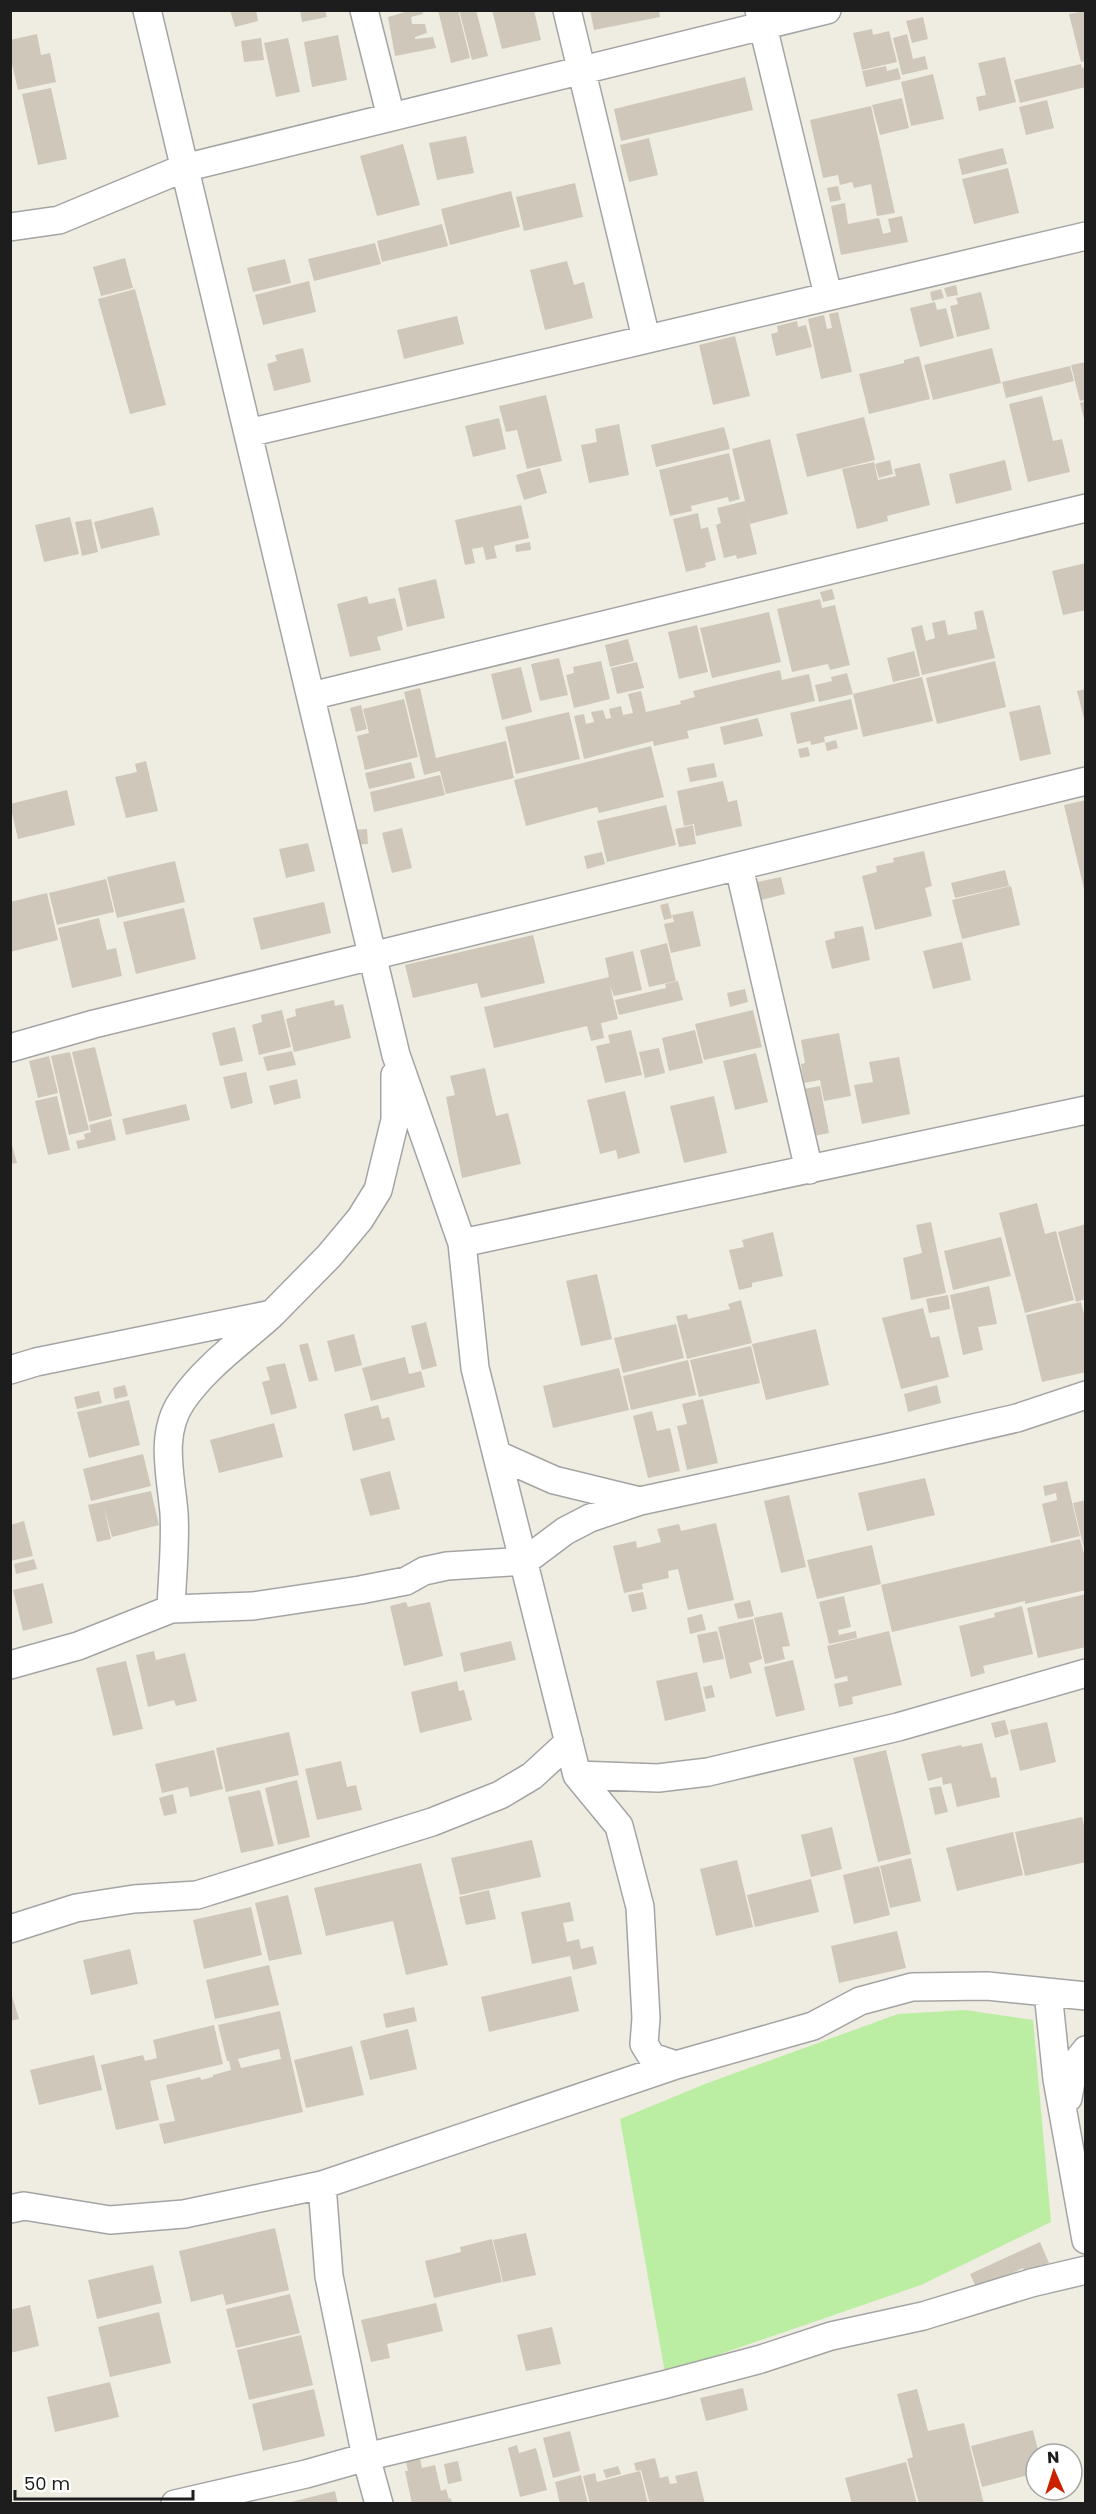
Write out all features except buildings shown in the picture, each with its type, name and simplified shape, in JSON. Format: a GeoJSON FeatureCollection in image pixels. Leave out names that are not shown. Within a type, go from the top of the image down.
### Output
{"type":"FeatureCollection","features":[{"type":"Feature","properties":{"kind":"street"},"geometry":{"type":"LineString","coordinates":[[147,10],[396,1055],[462,1243],[476,1368],[569,1742],[578,1775],[619,1826],[640,1907],[646,2018],[644,2044],[652,2057],[676,2065]]}},
{"type":"Feature","properties":{"kind":"street"},"geometry":{"type":"LineString","coordinates":[[364,10],[391,117]]}},
{"type":"Feature","properties":{"kind":"street"},"geometry":{"type":"LineString","coordinates":[[567,10],[646,338]]}},
{"type":"Feature","properties":{"kind":"street"},"geometry":{"type":"LineString","coordinates":[[10,227],[59,220],[184,168],[582,70],[761,18],[827,10]]}},
{"type":"Feature","properties":{"kind":"street"},"geometry":{"type":"LineString","coordinates":[[761,18],[828,295]]}},
{"type":"Feature","properties":{"kind":"street"},"geometry":{"type":"LineString","coordinates":[[248,433],[1086,236]]}},
{"type":"Feature","properties":{"kind":"street"},"geometry":{"type":"LineString","coordinates":[[311,696],[1086,508]]}},
{"type":"Feature","properties":{"kind":"street"},"geometry":{"type":"LineString","coordinates":[[10,1048],[94,1024],[1086,781]]}},
{"type":"Feature","properties":{"kind":"street"},"geometry":{"type":"LineString","coordinates":[[739,867],[809,1170]]}},
{"type":"Feature","properties":{"kind":"street"},"geometry":{"type":"LineString","coordinates":[[171,1609],[174,1513],[167,1470],[172,1423],[180,1402],[199,1380],[272,1314],[329,1256],[360,1219],[378,1190],[395,1120],[396,1055]]}},
{"type":"Feature","properties":{"kind":"street"},"geometry":{"type":"LineString","coordinates":[[462,1243],[1086,1110]]}},
{"type":"Feature","properties":{"kind":"street"},"geometry":{"type":"LineString","coordinates":[[10,1370],[36,1362],[272,1314]]}},
{"type":"Feature","properties":{"kind":"street"},"geometry":{"type":"LineString","coordinates":[[10,1665],[78,1646],[171,1609],[253,1606],[406,1581],[424,1571],[447,1566],[525,1562],[565,1531],[590,1518],[640,1501],[1006,1420],[1086,1395]]}},
{"type":"Feature","properties":{"kind":"street"},"geometry":{"type":"LineString","coordinates":[[498,1455],[554,1480],[640,1501]]}},
{"type":"Feature","properties":{"kind":"street"},"geometry":{"type":"LineString","coordinates":[[578,1775],[658,1778],[708,1772],[898,1727],[1086,1673]]}},
{"type":"Feature","properties":{"kind":"street"},"geometry":{"type":"LineString","coordinates":[[10,1929],[86,1906],[134,1899],[196,1895],[432,1822],[500,1796],[532,1776],[569,1742]]}},
{"type":"Feature","properties":{"kind":"street"},"geometry":{"type":"LineString","coordinates":[[10,2209],[24,2206],[110,2220],[184,2214],[322,2185],[676,2065],[813,2026],[860,2001],[912,1987],[987,1986],[1086,1996]]}},
{"type":"Feature","properties":{"kind":"street"},"geometry":{"type":"LineString","coordinates":[[1048,1992],[1057,2079],[1086,2240]]}},
{"type":"Feature","properties":{"kind":"street"},"geometry":{"type":"LineString","coordinates":[[1065,2121],[1074,2065],[1086,2050]]}},
{"type":"Feature","properties":{"kind":"street"},"geometry":{"type":"LineString","coordinates":[[322,2185],[329,2276],[366,2457],[379,2504]]}},
{"type":"Feature","properties":{"kind":"street"},"geometry":{"type":"LineString","coordinates":[[175,2504],[306,2474],[366,2457],[663,2385],[761,2359],[831,2336],[923,2316],[1031,2283],[1086,2270]]}},
{"type":"Feature","properties":{"kind":"green space"},"geometry":{"type":"Polygon","coordinates":[[[965,2010],[1033,2020],[1051,2222],[921,2285],[665,2373],[620,2119],[705,2084],[898,2014],[965,2010]]]}}]}
